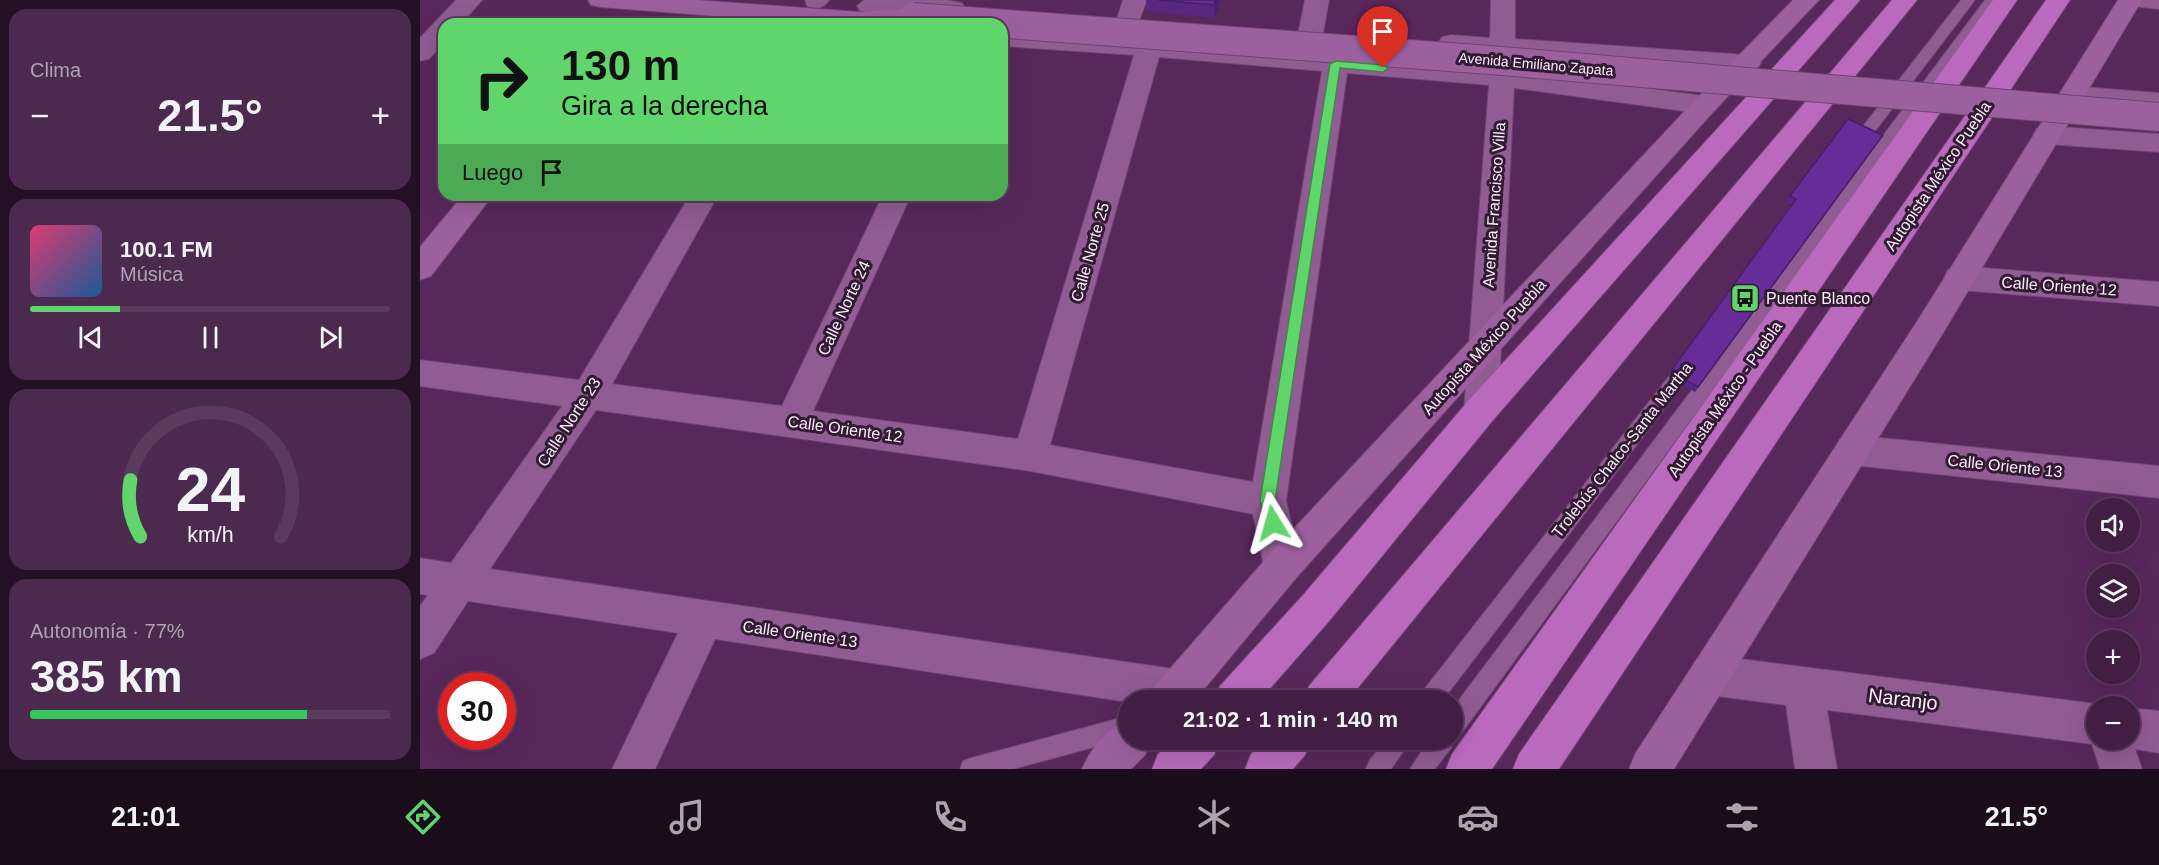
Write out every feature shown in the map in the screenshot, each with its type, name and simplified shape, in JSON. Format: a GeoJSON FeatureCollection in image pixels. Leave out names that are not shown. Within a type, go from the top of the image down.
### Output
{"type":"FeatureCollection","features":[{"type":"Feature","properties":{"kind":"highway"},"geometry":{"type":"LineString","coordinates":[[1243,690],[1317,607],[1481,410],[1848,0]]}},
{"type":"Feature","properties":{"kind":"highway"},"geometry":{"type":"LineString","coordinates":[[1331,690],[1905,0]]}},
{"type":"Feature","properties":{"kind":"highway","name":"Autopista México - Puebla"},"geometry":{"type":"LineString","coordinates":[[1467,769],[2005,0]]}},
{"type":"Feature","properties":{"kind":"highway","name":"Autopista México Puebla"},"geometry":{"type":"LineString","coordinates":[[1534,769],[2058,0]]}},
{"type":"Feature","properties":{"kind":"highway"},"geometry":{"type":"LineString","coordinates":[[1173,769],[1190,750]]}},
{"type":"Feature","properties":{"kind":"highway"},"geometry":{"type":"LineString","coordinates":[[1266,769],[1282,750]]}},
{"type":"Feature","properties":{"kind":"street"},"geometry":{"type":"LineString","coordinates":[[453,18],[470,0]]}},
{"type":"Feature","properties":{"kind":"street","name":"Avenida Emiliano Zapata"},"geometry":{"type":"LineString","coordinates":[[600,0],[809,8],[867,17],[927,18]]}},
{"type":"Feature","properties":{"kind":"street"},"geometry":{"type":"LineString","coordinates":[[1310,34],[1317,0]]}},
{"type":"Feature","properties":{"kind":"street","name":"Avenida Francisco Villa"},"geometry":{"type":"LineString","coordinates":[[1481,410],[1502,78],[1503,0]]}},
{"type":"Feature","properties":{"kind":"street","name":"Autopista México Puebla"},"geometry":{"type":"LineString","coordinates":[[1179,690],[1283,566],[1705,105],[1807,0]]}},
{"type":"Feature","properties":{"kind":"street"},"geometry":{"type":"LineString","coordinates":[[1650,769],[1852,450],[2130,0],[2159,2]]}},
{"type":"Feature","properties":{"kind":"street"},"geometry":{"type":"LineString","coordinates":[[622,18],[635,1]]}},
{"type":"Feature","properties":{"kind":"street"},"geometry":{"type":"LineString","coordinates":[[867,17],[904,4],[974,4],[1132,10],[1310,34],[1748,63]]}},
{"type":"Feature","properties":{"kind":"street","name":"Avenida Emiliano Zapata"},"geometry":{"type":"LineString","coordinates":[[1008,24],[1502,61],[2159,117]]}},
{"type":"Feature","properties":{"kind":"street"},"geometry":{"type":"LineString","coordinates":[[420,53],[438,34]]}},
{"type":"Feature","properties":{"kind":"street"},"geometry":{"type":"LineString","coordinates":[[1283,566],[1268,501],[1336,64],[1310,34]]}},
{"type":"Feature","properties":{"kind":"street"},"geometry":{"type":"LineString","coordinates":[[1008,38],[1502,78],[1705,105]]}},
{"type":"Feature","properties":{"kind":"street","name":"Calle Norte 25"},"geometry":{"type":"LineString","coordinates":[[1030,456],[1149,48]]}},
{"type":"Feature","properties":{"kind":"street"},"geometry":{"type":"LineString","coordinates":[[1668,100],[1683,94],[1691,83],[1689,71],[1680,59]]}},
{"type":"Feature","properties":{"kind":"street"},"geometry":{"type":"LineString","coordinates":[[2072,95],[2159,102]]}},
{"type":"Feature","properties":{"kind":"street"},"geometry":{"type":"LineString","coordinates":[[2108,98],[2152,143]]}},
{"type":"Feature","properties":{"kind":"street"},"geometry":{"type":"LineString","coordinates":[[2048,135],[2152,143]]}},
{"type":"Feature","properties":{"kind":"street"},"geometry":{"type":"LineString","coordinates":[[420,268],[474,201]]}},
{"type":"Feature","properties":{"kind":"street","name":"Calle Norte 23"},"geometry":{"type":"LineString","coordinates":[[420,640],[588,396],[701,201]]}},
{"type":"Feature","properties":{"kind":"street","name":"Calle Norte 24"},"geometry":{"type":"LineString","coordinates":[[791,422],[894,201]]}},
{"type":"Feature","properties":{"kind":"street","name":"Calle Oriente 12"},"geometry":{"type":"LineString","coordinates":[[1959,278],[2159,294]]}},
{"type":"Feature","properties":{"kind":"street","name":"Calle Oriente 12"},"geometry":{"type":"LineString","coordinates":[[420,373],[1030,456],[1268,501]]}},
{"type":"Feature","properties":{"kind":"street","name":"Calle Oriente 13"},"geometry":{"type":"LineString","coordinates":[[1852,450],[2159,482]]}},
{"type":"Feature","properties":{"kind":"street","name":"Calle Oriente 13"},"geometry":{"type":"LineString","coordinates":[[420,576],[1144,690]]}},
{"type":"Feature","properties":{"kind":"street"},"geometry":{"type":"LineString","coordinates":[[633,769],[705,620]]}},
{"type":"Feature","properties":{"kind":"street","name":"Naranjo"},"geometry":{"type":"LineString","coordinates":[[1709,675],[2086,723]]}},
{"type":"Feature","properties":{"kind":"street"},"geometry":{"type":"LineString","coordinates":[[1803,687],[1816,769]]}},
{"type":"Feature","properties":{"kind":"street"},"geometry":{"type":"LineString","coordinates":[[2140,729],[2159,732]]}},
{"type":"Feature","properties":{"kind":"street"},"geometry":{"type":"LineString","coordinates":[[1103,769],[1121,750]]}},
{"type":"Feature","properties":{"kind":"street"},"geometry":{"type":"LineString","coordinates":[[2114,750],[2121,769]]}},
{"type":"Feature","properties":{"kind":"lane"},"geometry":{"type":"LineString","coordinates":[[1841,165],[1968,0]]}},
{"type":"Feature","properties":{"kind":"lane"},"geometry":{"type":"LineString","coordinates":[[1463,712],[1992,0]]}},
{"type":"Feature","properties":{"kind":"lane","name":"Trolebús Chalco-Santa Martha"},"geometry":{"type":"LineString","coordinates":[[1438,690],[1698,351]]}},
{"type":"Feature","properties":{"kind":"lane"},"geometry":{"type":"LineString","coordinates":[[971,769],[1118,730]]}},
{"type":"Feature","properties":{"kind":"lane"},"geometry":{"type":"LineString","coordinates":[[1377,769],[1392,750]]}},
{"type":"Feature","properties":{"kind":"lane"},"geometry":{"type":"LineString","coordinates":[[1420,769],[1435,750]]}},
{"type":"Feature","properties":{"kind":"building"},"geometry":{"type":"Polygon","coordinates":[[[1158,0],[1215,0],[1214,5],[1158,0]]]}},
{"type":"Feature","properties":{"kind":"building","name":"Puente Blanco"},"geometry":{"type":"Polygon","coordinates":[[[1848,119],[1883,135],[1698,387],[1671,371],[1796,199],[1790,196],[1848,119]]]}},
{"type":"Feature","properties":{"kind":"place","name":"Puente Blanco"},"geometry":{"type":"Point","coordinates":[1745,298]}},
{"type":"Feature","properties":{"kind":"route"},"geometry":{"type":"LineString","coordinates":[[1273,523],[1268,501],[1336,64],[1383,68]]}}]}
